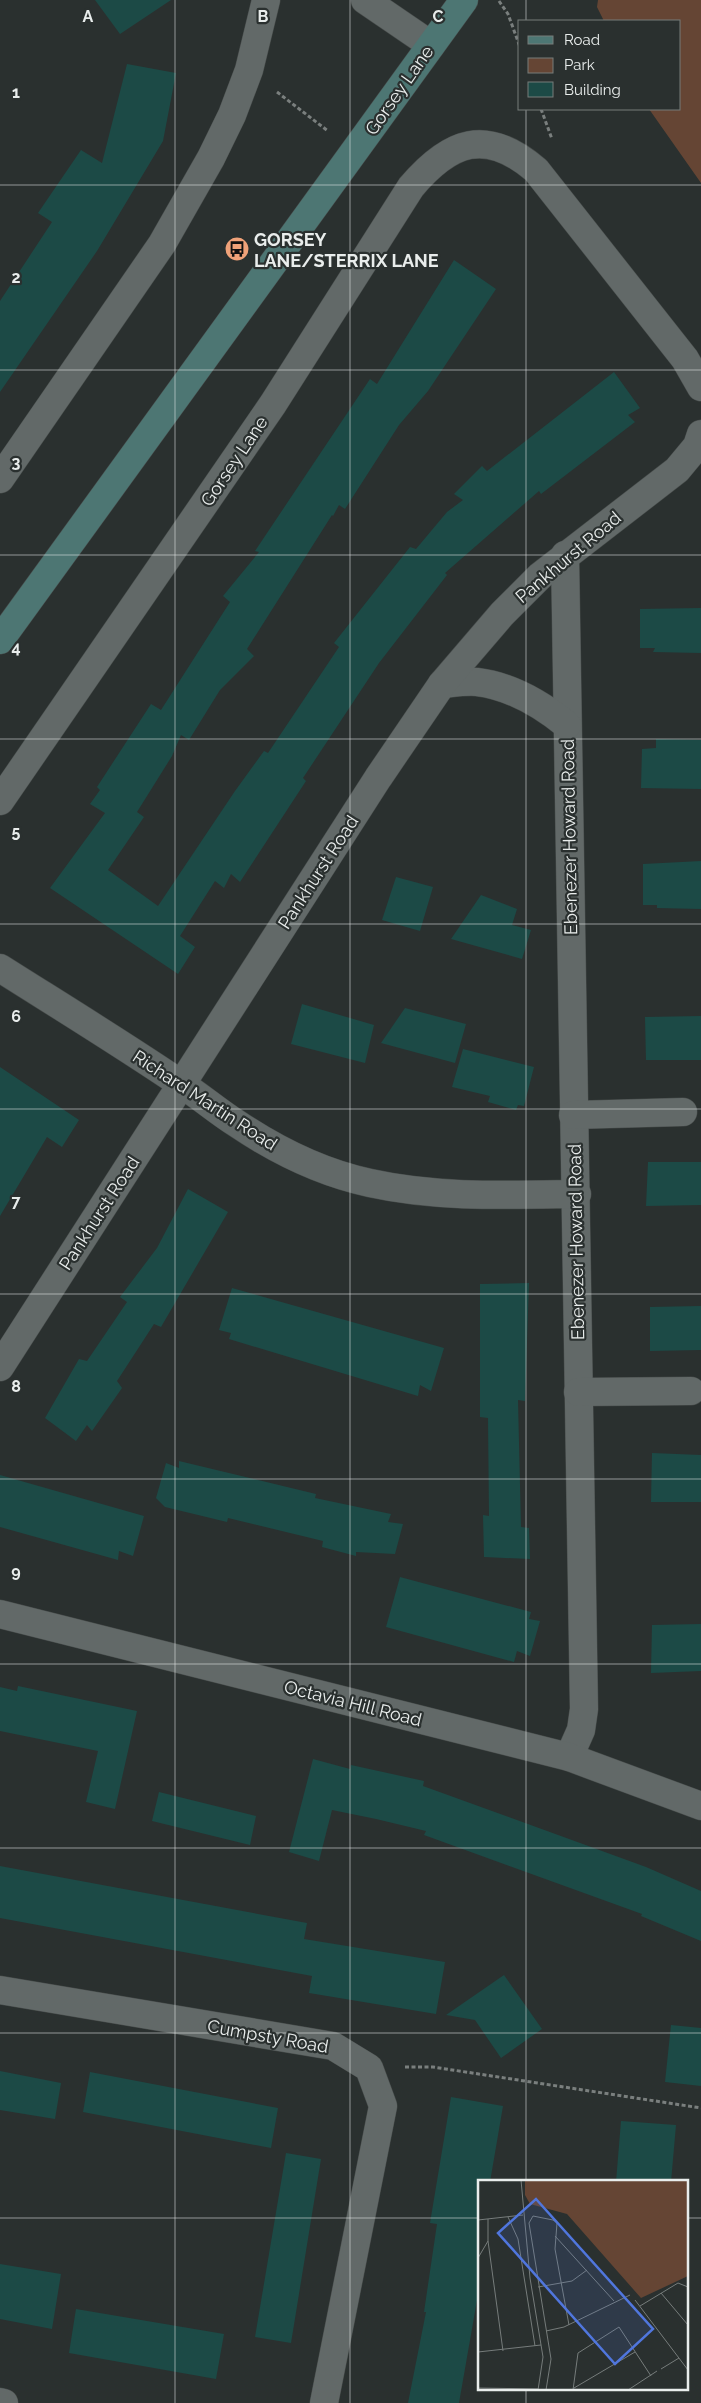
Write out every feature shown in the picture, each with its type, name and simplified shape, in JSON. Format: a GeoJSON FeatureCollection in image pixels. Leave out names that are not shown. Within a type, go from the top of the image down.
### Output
{"type":"FeatureCollection","features":[{"type":"Feature","properties":{"kind":"main road","name":"Gorsey Lane"},"geometry":{"type":"LineString","coordinates":[[0,640],[464,0]]}},
{"type":"Feature","properties":{"kind":"street"},"geometry":{"type":"LineString","coordinates":[[0,479],[162,244],[215,149],[232,115],[249,70],[266,0]]}},
{"type":"Feature","properties":{"kind":"street"},"geometry":{"type":"LineString","coordinates":[[365,0],[431,45]]}},
{"type":"Feature","properties":{"kind":"street","name":"Gorsey Lane"},"geometry":{"type":"LineString","coordinates":[[0,801],[273,404],[410,188],[427,168],[442,155],[458,147],[481,145],[501,147],[519,155],[536,170],[685,359],[701,387]]}},
{"type":"Feature","properties":{"kind":"street","name":"Pankhurst Road"},"geometry":{"type":"LineString","coordinates":[[0,1367],[378,778],[442,684],[502,614],[540,576],[676,470],[697,446],[701,434]]}},
{"type":"Feature","properties":{"kind":"street","name":"Ebenezer Howard Road"},"geometry":{"type":"LineString","coordinates":[[565,555],[584,1709],[581,1730],[569,1757]]}},
{"type":"Feature","properties":{"kind":"street","name":"Ebenezer Howard Road"},"geometry":{"type":"LineString","coordinates":[[442,684],[477,682],[513,691],[542,705],[567,725]]}},
{"type":"Feature","properties":{"kind":"street","name":"Richard Martin Road"},"geometry":{"type":"LineString","coordinates":[[0,968],[182,1084],[237,1124],[285,1152],[326,1170],[369,1183],[414,1191],[577,1194]]}},
{"type":"Feature","properties":{"kind":"street"},"geometry":{"type":"LineString","coordinates":[[573,1115],[683,1112]]}},
{"type":"Feature","properties":{"kind":"street"},"geometry":{"type":"LineString","coordinates":[[578,1392],[691,1391]]}},
{"type":"Feature","properties":{"kind":"street","name":"Octavia Hill Road"},"geometry":{"type":"LineString","coordinates":[[0,1614],[569,1757],[701,1806]]}},
{"type":"Feature","properties":{"kind":"street","name":"Cumpsty Road"},"geometry":{"type":"LineString","coordinates":[[0,1990],[333,2046],[369,2068]]}},
{"type":"Feature","properties":{"kind":"street"},"geometry":{"type":"LineString","coordinates":[[324,2403],[383,2106],[369,2068]]}},
{"type":"Feature","properties":{"kind":"street"},"geometry":{"type":"LineString","coordinates":[[0,2402],[4,2403]]}},
{"type":"Feature","properties":{"kind":"path"},"geometry":{"type":"LineString","coordinates":[[498,0],[508,14],[518,42]]}},
{"type":"Feature","properties":{"kind":"path"},"geometry":{"type":"LineString","coordinates":[[249,70],[313,120]]}},
{"type":"Feature","properties":{"kind":"path"},"geometry":{"type":"LineString","coordinates":[[369,2068],[433,2067],[701,2108]]}},
{"type":"Feature","properties":{"kind":"green space"},"geometry":{"type":"Polygon","coordinates":[[[598,0],[701,0],[701,183],[650,110],[681,110],[681,20],[604,20],[597,7],[598,0]]]}},
{"type":"Feature","properties":{"kind":"building"},"geometry":{"type":"Polygon","coordinates":[[[95,0],[171,0],[120,34],[95,0]]]}},
{"type":"Feature","properties":{"kind":"building"},"geometry":{"type":"Polygon","coordinates":[[[127,64],[176,73],[163,141],[97,251],[0,392],[0,301],[52,222],[38,213],[81,150],[102,163],[127,64]]]}},
{"type":"Feature","properties":{"kind":"building"},"geometry":{"type":"Polygon","coordinates":[[[454,260],[496,289],[428,391],[399,425],[345,509],[339,505],[332,515],[247,649],[254,656],[220,690],[189,740],[181,735],[172,756],[137,812],[144,817],[108,870],[158,906],[235,791],[264,751],[268,753],[339,647],[334,643],[410,547],[416,549],[447,512],[463,500],[454,494],[482,466],[487,471],[614,372],[640,408],[628,415],[635,422],[541,494],[539,491],[445,573],[447,575],[379,663],[303,778],[306,781],[240,882],[231,874],[224,888],[215,881],[180,936],[195,947],[178,974],[50,888],[105,813],[90,804],[100,790],[97,787],[151,704],[161,710],[230,602],[223,596],[259,552],[255,551],[370,379],[377,384],[454,260]]]}},
{"type":"Feature","properties":{"kind":"building"},"geometry":{"type":"Polygon","coordinates":[[[701,608],[701,653],[653,652],[655,648],[640,648],[640,609],[701,608]]]}},
{"type":"Feature","properties":{"kind":"building"},"geometry":{"type":"Polygon","coordinates":[[[656,739],[701,740],[701,789],[641,788],[642,749],[656,748],[656,739]]]}},
{"type":"Feature","properties":{"kind":"building"},"geometry":{"type":"Polygon","coordinates":[[[701,861],[701,909],[657,908],[657,905],[643,905],[643,864],[701,861]]]}},
{"type":"Feature","properties":{"kind":"building"},"geometry":{"type":"Polygon","coordinates":[[[396,877],[433,887],[420,931],[382,920],[396,877]]]}},
{"type":"Feature","properties":{"kind":"building"},"geometry":{"type":"Polygon","coordinates":[[[481,895],[517,909],[512,925],[531,930],[522,959],[451,939],[481,895]]]}},
{"type":"Feature","properties":{"kind":"building"},"geometry":{"type":"Polygon","coordinates":[[[302,1004],[374,1025],[365,1063],[291,1044],[302,1004]]]}},
{"type":"Feature","properties":{"kind":"building"},"geometry":{"type":"Polygon","coordinates":[[[405,1008],[466,1024],[455,1063],[381,1043],[405,1008]]]}},
{"type":"Feature","properties":{"kind":"building"},"geometry":{"type":"Polygon","coordinates":[[[701,1016],[701,1060],[646,1060],[645,1017],[701,1016]]]}},
{"type":"Feature","properties":{"kind":"building"},"geometry":{"type":"Polygon","coordinates":[[[463,1049],[534,1067],[524,1106],[518,1105],[516,1110],[488,1102],[490,1096],[452,1087],[463,1049]]]}},
{"type":"Feature","properties":{"kind":"building"},"geometry":{"type":"Polygon","coordinates":[[[0,1067],[79,1120],[62,1147],[47,1137],[0,1216],[0,1067]]]}},
{"type":"Feature","properties":{"kind":"building"},"geometry":{"type":"Polygon","coordinates":[[[648,1162],[701,1162],[701,1205],[646,1206],[648,1162]]]}},
{"type":"Feature","properties":{"kind":"building"},"geometry":{"type":"Polygon","coordinates":[[[188,1189],[228,1212],[161,1327],[154,1324],[117,1381],[122,1388],[92,1431],[87,1425],[76,1441],[45,1418],[79,1359],[87,1361],[127,1302],[120,1297],[157,1248],[188,1189]]]}},
{"type":"Feature","properties":{"kind":"building"},"geometry":{"type":"Polygon","coordinates":[[[529,1283],[525,1401],[518,1400],[521,1527],[529,1528],[530,1559],[484,1557],[483,1515],[489,1516],[488,1418],[480,1417],[480,1284],[529,1283]]]}},
{"type":"Feature","properties":{"kind":"building"},"geometry":{"type":"Polygon","coordinates":[[[232,1288],[444,1348],[431,1391],[420,1385],[418,1396],[229,1339],[231,1333],[219,1330],[232,1288]]]}},
{"type":"Feature","properties":{"kind":"building"},"geometry":{"type":"Polygon","coordinates":[[[701,1306],[701,1350],[650,1351],[650,1307],[701,1306]]]}},
{"type":"Feature","properties":{"kind":"building"},"geometry":{"type":"Polygon","coordinates":[[[652,1453],[701,1455],[701,1502],[651,1502],[652,1453]]]}},
{"type":"Feature","properties":{"kind":"building"},"geometry":{"type":"Polygon","coordinates":[[[179,1461],[316,1494],[315,1498],[391,1514],[388,1522],[403,1524],[395,1554],[356,1552],[356,1556],[322,1547],[323,1541],[228,1518],[227,1522],[165,1507],[156,1498],[166,1463],[179,1468],[179,1461]]]}},
{"type":"Feature","properties":{"kind":"building"},"geometry":{"type":"Polygon","coordinates":[[[0,1475],[144,1516],[133,1556],[119,1551],[118,1560],[0,1527],[0,1475]]]}},
{"type":"Feature","properties":{"kind":"building"},"geometry":{"type":"Polygon","coordinates":[[[400,1577],[531,1612],[529,1619],[540,1621],[530,1656],[517,1651],[514,1662],[386,1627],[400,1577]]]}},
{"type":"Feature","properties":{"kind":"building"},"geometry":{"type":"Polygon","coordinates":[[[701,1624],[701,1671],[651,1673],[652,1625],[701,1624]]]}},
{"type":"Feature","properties":{"kind":"building"},"geometry":{"type":"Polygon","coordinates":[[[18,1686],[137,1711],[115,1809],[86,1802],[98,1751],[0,1731],[0,1687],[17,1691],[18,1686]]]}},
{"type":"Feature","properties":{"kind":"building"},"geometry":{"type":"Polygon","coordinates":[[[313,1759],[350,1769],[351,1765],[424,1781],[423,1786],[646,1867],[701,1891],[701,1941],[641,1916],[642,1914],[424,1835],[426,1831],[376,1819],[332,1810],[319,1861],[289,1852],[313,1759]]]}},
{"type":"Feature","properties":{"kind":"building"},"geometry":{"type":"Polygon","coordinates":[[[159,1792],[256,1816],[250,1845],[152,1821],[159,1792]]]}},
{"type":"Feature","properties":{"kind":"building"},"geometry":{"type":"Polygon","coordinates":[[[0,1866],[307,1923],[304,1939],[445,1962],[436,2014],[309,1993],[312,1976],[0,1918],[0,1866]]]}},
{"type":"Feature","properties":{"kind":"building"},"geometry":{"type":"Polygon","coordinates":[[[504,1975],[542,2029],[501,2058],[475,2020],[446,2015],[504,1975]]]}},
{"type":"Feature","properties":{"kind":"building"},"geometry":{"type":"Polygon","coordinates":[[[671,2025],[701,2028],[701,2086],[665,2082],[671,2025]]]}},
{"type":"Feature","properties":{"kind":"building"},"geometry":{"type":"Polygon","coordinates":[[[0,2071],[61,2083],[55,2119],[0,2110],[0,2071]]]}},
{"type":"Feature","properties":{"kind":"building"},"geometry":{"type":"Polygon","coordinates":[[[90,2072],[278,2108],[271,2148],[83,2112],[90,2072]]]}},
{"type":"Feature","properties":{"kind":"building"},"geometry":{"type":"Polygon","coordinates":[[[451,2097],[503,2106],[490,2180],[478,2180],[478,2294],[459,2403],[408,2403],[426,2312],[424,2312],[437,2224],[430,2223],[451,2097]]]}},
{"type":"Feature","properties":{"kind":"building"},"geometry":{"type":"Polygon","coordinates":[[[621,2121],[676,2125],[671,2180],[616,2180],[621,2121]]]}},
{"type":"Feature","properties":{"kind":"building"},"geometry":{"type":"Polygon","coordinates":[[[286,2153],[321,2159],[291,2343],[255,2337],[286,2153]]]}},
{"type":"Feature","properties":{"kind":"building"},"geometry":{"type":"Polygon","coordinates":[[[0,2264],[61,2274],[52,2329],[0,2319],[0,2264]]]}},
{"type":"Feature","properties":{"kind":"building"},"geometry":{"type":"Polygon","coordinates":[[[76,2309],[224,2334],[216,2379],[69,2353],[76,2309]]]}},
{"type":"Feature","properties":{"kind":"place","name":"GORSEY LANE/STERRIX LANE"},"geometry":{"type":"Point","coordinates":[237,249]}}]}
